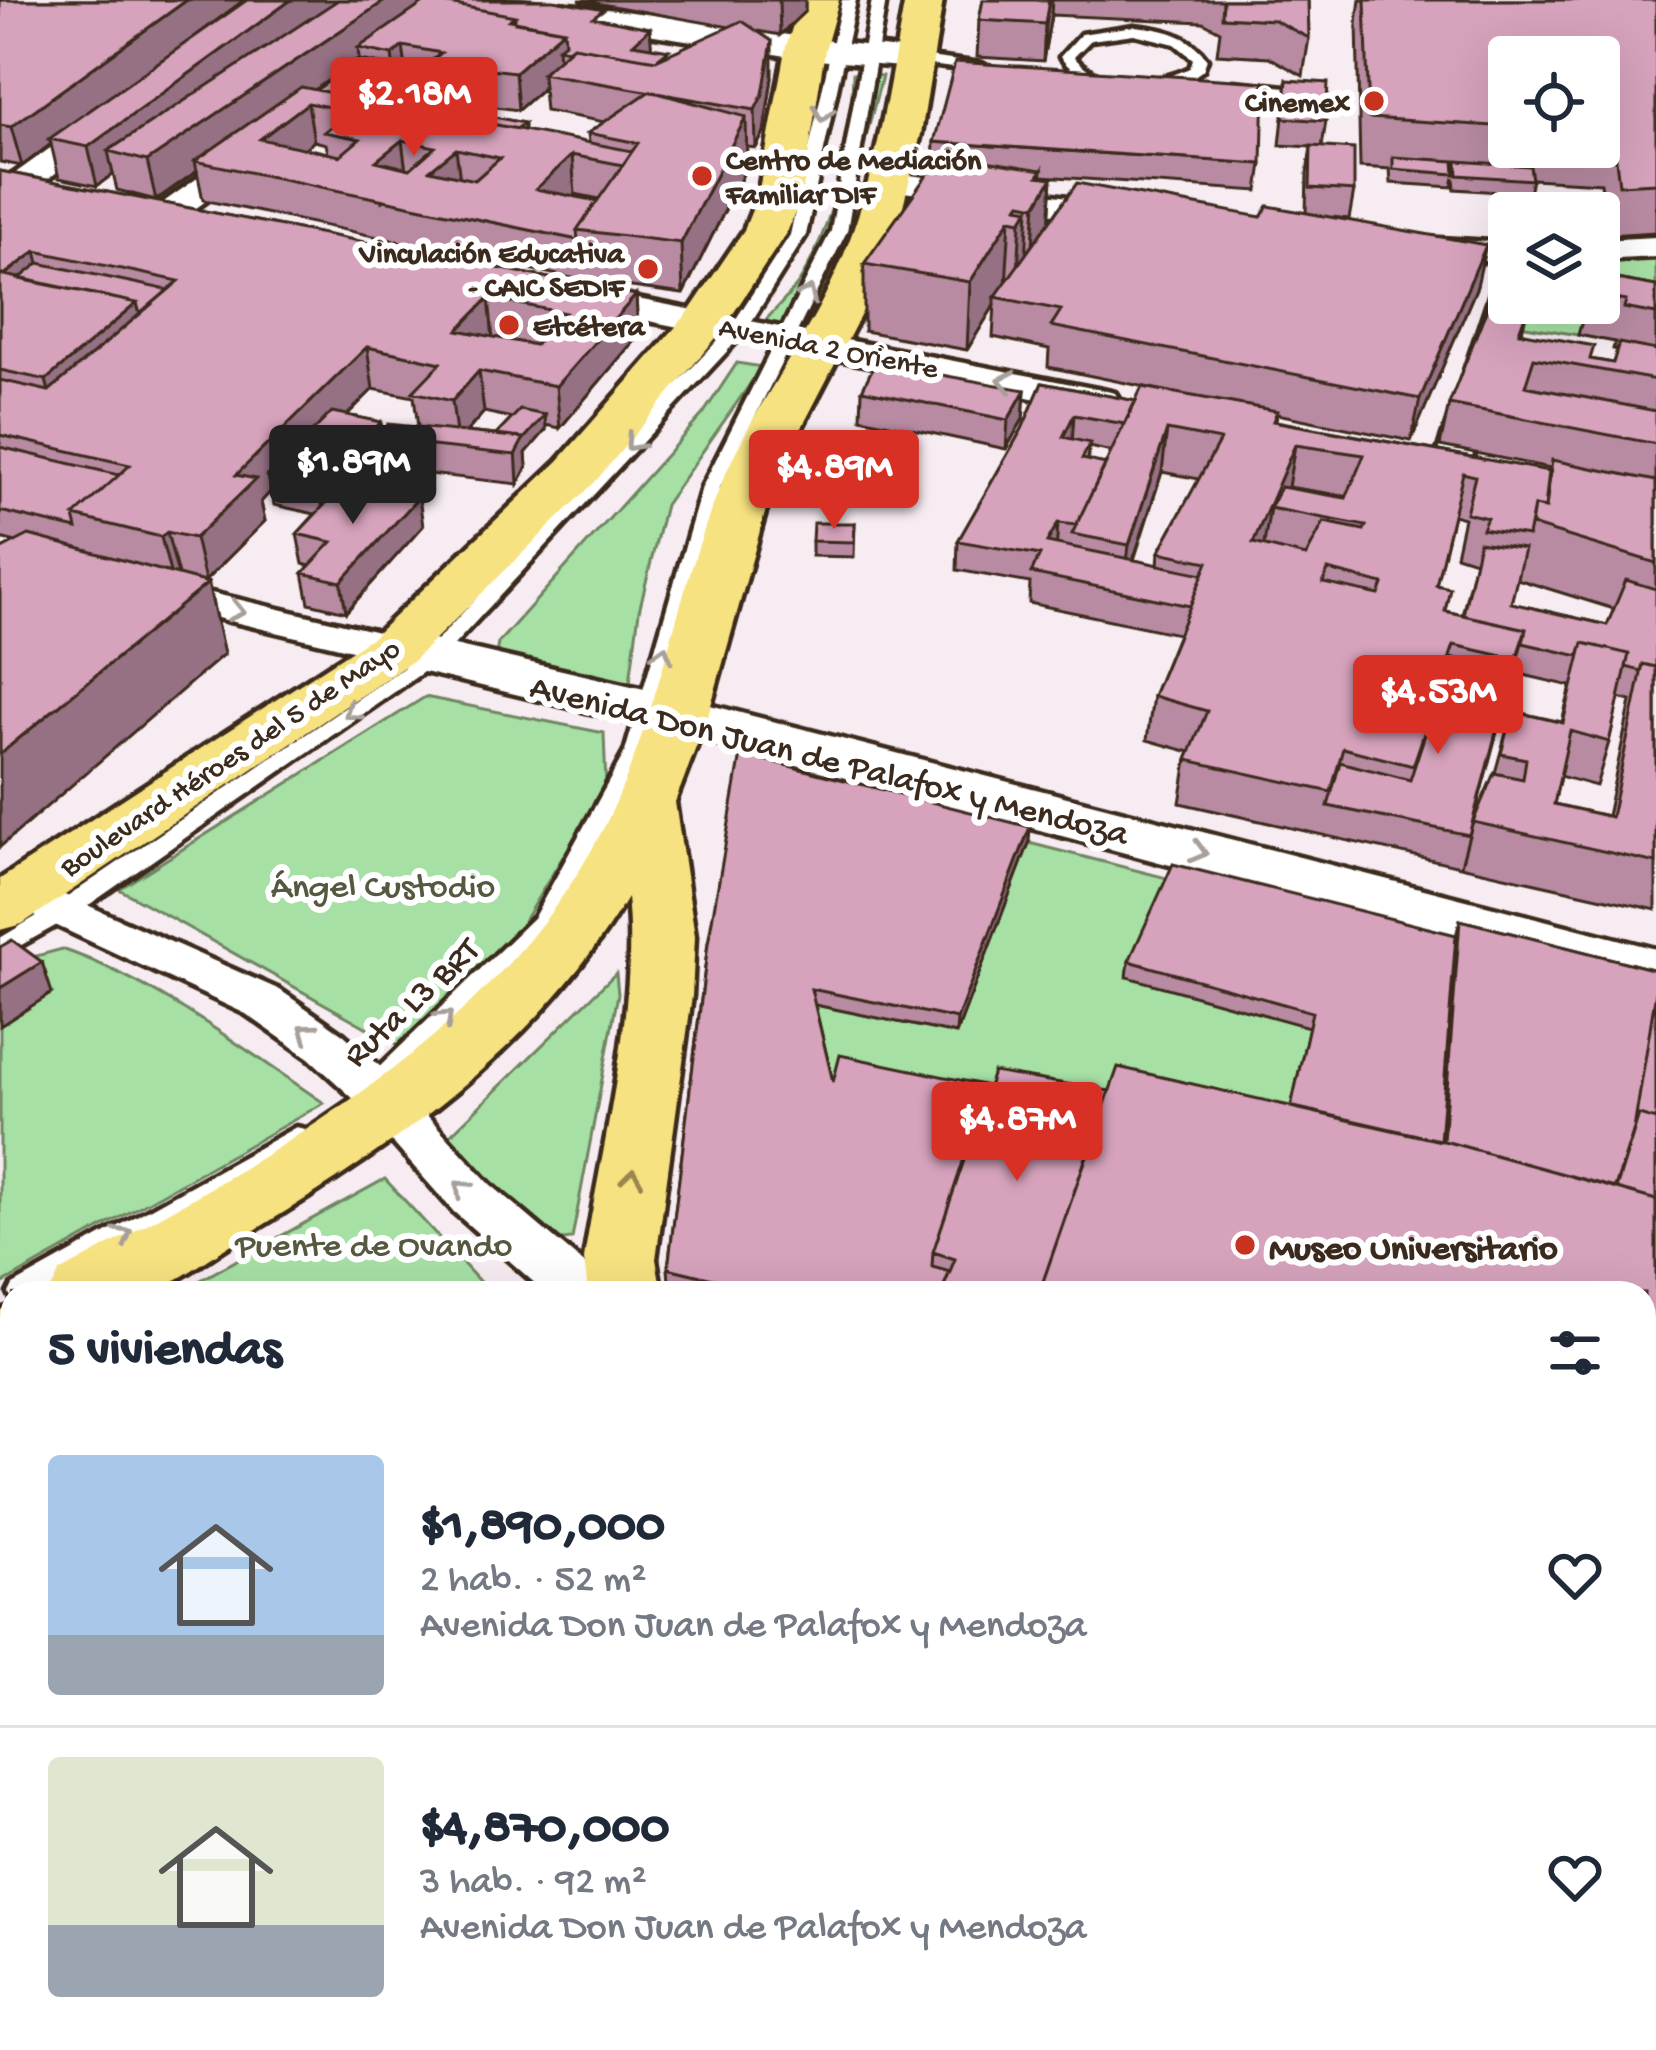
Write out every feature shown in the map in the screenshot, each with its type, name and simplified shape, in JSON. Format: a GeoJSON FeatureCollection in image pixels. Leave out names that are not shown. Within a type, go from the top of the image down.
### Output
{"type":"FeatureCollection","features":[{"type":"Feature","properties":{"kind":"main road","name":"Boulevard Héroes del 5 de Mayo"},"geometry":{"type":"LineString","coordinates":[[30,904],[413,652],[576,472],[722,325],[781,196],[820,52],[820,0]]}},
{"type":"Feature","properties":{"kind":"main road"},"geometry":{"type":"LineString","coordinates":[[104,1281],[510,1002],[571,935],[624,849],[645,800],[663,711],[803,340],[862,264],[888,181],[924,0]]}},
{"type":"Feature","properties":{"kind":"main road","name":"Avenida Don Juan de Palafox y Mendoza"},"geometry":{"type":"LineString","coordinates":[[413,652],[663,711],[1656,972]]}},
{"type":"Feature","properties":{"kind":"main road"},"geometry":{"type":"LineString","coordinates":[[624,1281],[620,1259],[659,997],[663,936],[645,800]]}},
{"type":"Feature","properties":{"kind":"street"},"geometry":{"type":"LineString","coordinates":[[484,0],[820,52],[914,59]]}},
{"type":"Feature","properties":{"kind":"street"},"geometry":{"type":"LineString","coordinates":[[4,191],[125,108]]}},
{"type":"Feature","properties":{"kind":"street"},"geometry":{"type":"LineString","coordinates":[[162,218],[279,134]]}},
{"type":"Feature","properties":{"kind":"street"},"geometry":{"type":"LineString","coordinates":[[888,181],[1157,220]]}},
{"type":"Feature","properties":{"kind":"street"},"geometry":{"type":"LineString","coordinates":[[4,191],[52,196]]}},
{"type":"Feature","properties":{"kind":"street"},"geometry":{"type":"LineString","coordinates":[[126,211],[207,227]]}},
{"type":"Feature","properties":{"kind":"street"},"geometry":{"type":"LineString","coordinates":[[1396,246],[1488,252]]}},
{"type":"Feature","properties":{"kind":"street"},"geometry":{"type":"LineString","coordinates":[[1620,249],[1656,247]]}},
{"type":"Feature","properties":{"kind":"street","name":"Avenida 2 Oriente"},"geometry":{"type":"LineString","coordinates":[[546,291],[1142,409]]}},
{"type":"Feature","properties":{"kind":"street"},"geometry":{"type":"LineString","coordinates":[[1449,472],[1498,324]]}},
{"type":"Feature","properties":{"kind":"street"},"geometry":{"type":"LineString","coordinates":[[1407,463],[1495,481]]}},
{"type":"Feature","properties":{"kind":"street","name":"Avenida Don Juan de Palafox y Mendoza"},"geometry":{"type":"LineString","coordinates":[[116,583],[413,652]]}},
{"type":"Feature","properties":{"kind":"street"},"geometry":{"type":"LineString","coordinates":[[30,904],[263,1002],[312,1034],[472,1198],[568,1281]]}},
{"type":"Feature","properties":{"kind":"lane"},"geometry":{"type":"LineString","coordinates":[[820,52],[848,0]]}},
{"type":"Feature","properties":{"kind":"lane"},"geometry":{"type":"LineString","coordinates":[[803,340],[838,231],[879,0]]}},
{"type":"Feature","properties":{"kind":"lane"},"geometry":{"type":"LineString","coordinates":[[1089,78],[1070,64],[1069,49],[1100,33],[1133,30],[1158,33],[1193,49],[1200,59],[1196,70],[1184,79]]}},
{"type":"Feature","properties":{"kind":"lane"},"geometry":{"type":"LineString","coordinates":[[914,59],[1000,70]]}},
{"type":"Feature","properties":{"kind":"lane"},"geometry":{"type":"LineString","coordinates":[[1055,76],[1163,83],[1184,79],[1327,94]]}},
{"type":"Feature","properties":{"kind":"lane","name":"Ruta L3 BRT"},"geometry":{"type":"LineString","coordinates":[[374,1099],[543,922],[663,711]]}},
{"type":"Feature","properties":{"kind":"lane"},"geometry":{"type":"LineString","coordinates":[[0,949],[30,904]]}},
{"type":"Feature","properties":{"kind":"lane"},"geometry":{"type":"LineString","coordinates":[[43,1281],[319,1122]]}},
{"type":"Feature","properties":{"kind":"green space"},"geometry":{"type":"Polygon","coordinates":[[[853,73],[882,76],[851,195],[786,327],[761,325],[800,281],[825,228],[845,151],[853,73]]]}},
{"type":"Feature","properties":{"kind":"green space"},"geometry":{"type":"Polygon","coordinates":[[[1656,257],[1656,328],[1620,322],[1620,258],[1656,257]]]}},
{"type":"Feature","properties":{"kind":"green space"},"geometry":{"type":"Polygon","coordinates":[[[1514,324],[1582,324],[1578,335],[1514,324]]]}},
{"type":"Feature","properties":{"kind":"green space"},"geometry":{"type":"Polygon","coordinates":[[[737,363],[762,367],[665,505],[639,611],[630,682],[615,690],[496,655],[498,643],[703,414],[737,363]]]}},
{"type":"Feature","properties":{"kind":"green space","name":"Ángel Custodio"},"geometry":{"type":"Polygon","coordinates":[[[425,697],[604,733],[606,786],[505,952],[405,1049],[119,889],[425,697]]]}},
{"type":"Feature","properties":{"kind":"green space"},"geometry":{"type":"Polygon","coordinates":[[[1029,843],[1171,879],[1309,1027],[1279,1162],[833,1098],[811,1004],[956,1034],[1029,843]]]}},
{"type":"Feature","properties":{"kind":"green space"},"geometry":{"type":"Polygon","coordinates":[[[62,949],[97,963],[165,997],[324,1103],[0,1281],[0,966],[62,949]]]}},
{"type":"Feature","properties":{"kind":"green space"},"geometry":{"type":"Polygon","coordinates":[[[616,973],[618,994],[572,1239],[553,1241],[443,1142],[616,973]]]}},
{"type":"Feature","properties":{"kind":"green space","name":"Puente de Ovando"},"geometry":{"type":"Polygon","coordinates":[[[385,1179],[479,1281],[199,1281],[385,1179]]]}},
{"type":"Feature","properties":{"kind":"building"},"geometry":{"type":"Polygon","coordinates":[[[0,0],[187,0],[11,127],[0,125],[0,0]]]}},
{"type":"Feature","properties":{"kind":"building"},"geometry":{"type":"Polygon","coordinates":[[[247,0],[291,0],[88,147],[49,139],[247,0]]]}},
{"type":"Feature","properties":{"kind":"building"},"geometry":{"type":"Polygon","coordinates":[[[338,0],[386,0],[147,161],[108,151],[338,0]]]}},
{"type":"Feature","properties":{"kind":"building"},"geometry":{"type":"Polygon","coordinates":[[[428,0],[564,30],[515,72],[430,62],[441,53],[403,46],[392,55],[358,48],[428,0]]]}},
{"type":"Feature","properties":{"kind":"building"},"geometry":{"type":"Polygon","coordinates":[[[554,0],[604,9],[593,17],[650,28],[633,44],[669,50],[656,60],[573,46],[558,48],[565,42],[564,30],[443,3],[554,0]]]}},
{"type":"Feature","properties":{"kind":"building"},"geometry":{"type":"Polygon","coordinates":[[[983,0],[1049,0],[1045,24],[979,20],[983,0]]]}},
{"type":"Feature","properties":{"kind":"building"},"geometry":{"type":"Polygon","coordinates":[[[1223,0],[1308,0],[1309,38],[1274,20],[1222,17],[1223,0]]]}},
{"type":"Feature","properties":{"kind":"building"},"geometry":{"type":"Polygon","coordinates":[[[1365,0],[1656,0],[1656,183],[1619,185],[1620,36],[1488,36],[1488,126],[1369,118],[1365,0]]]}},
{"type":"Feature","properties":{"kind":"building"},"geometry":{"type":"Polygon","coordinates":[[[742,21],[772,41],[763,94],[755,110],[542,73],[573,46],[656,60],[742,21]]]}},
{"type":"Feature","properties":{"kind":"building"},"geometry":{"type":"Polygon","coordinates":[[[359,60],[479,82],[448,108],[524,123],[517,129],[316,90],[359,60]],[[384,84],[367,96],[420,107],[436,94],[384,84]]]}},
{"type":"Feature","properties":{"kind":"building"},"geometry":{"type":"Polygon","coordinates":[[[955,62],[1264,82],[1262,164],[934,142],[955,62]]]}},
{"type":"Feature","properties":{"kind":"building"},"geometry":{"type":"Polygon","coordinates":[[[1287,80],[1328,83],[1326,121],[1284,118],[1287,80]]]}},
{"type":"Feature","properties":{"kind":"building"},"geometry":{"type":"Polygon","coordinates":[[[301,87],[632,151],[623,165],[572,155],[536,189],[597,201],[577,230],[578,240],[195,161],[301,87]],[[308,103],[260,139],[340,156],[360,139],[324,132],[351,111],[308,103]],[[402,140],[376,161],[410,169],[435,147],[402,140]],[[456,149],[430,170],[475,180],[500,158],[456,149]]]}},
{"type":"Feature","properties":{"kind":"building"},"geometry":{"type":"Polygon","coordinates":[[[650,91],[746,117],[681,243],[577,230],[638,143],[588,133],[650,91]]]}},
{"type":"Feature","properties":{"kind":"building"},"geometry":{"type":"Polygon","coordinates":[[[1311,146],[1354,149],[1354,191],[1310,188],[1311,146]]]}},
{"type":"Feature","properties":{"kind":"building"},"geometry":{"type":"Polygon","coordinates":[[[942,154],[1042,170],[1038,176],[1052,178],[1036,206],[1021,203],[1018,207],[1029,209],[1021,221],[1010,219],[970,282],[864,264],[942,154]]]}},
{"type":"Feature","properties":{"kind":"building"},"geometry":{"type":"Polygon","coordinates":[[[1393,157],[1454,161],[1455,174],[1393,169],[1393,157]]]}},
{"type":"Feature","properties":{"kind":"building"},"geometry":{"type":"Polygon","coordinates":[[[1457,161],[1488,163],[1488,168],[1530,168],[1532,180],[1458,175],[1457,161]]]}},
{"type":"Feature","properties":{"kind":"building"},"geometry":{"type":"Polygon","coordinates":[[[0,171],[636,295],[556,386],[479,371],[452,401],[413,392],[441,363],[367,347],[236,475],[256,479],[195,538],[167,532],[161,537],[74,516],[130,465],[0,435],[0,380],[49,391],[179,281],[36,251],[0,274],[0,171]],[[489,298],[458,330],[535,345],[565,313],[489,298]]]}},
{"type":"Feature","properties":{"kind":"building"},"geometry":{"type":"Polygon","coordinates":[[[1077,183],[1261,217],[1268,206],[1486,245],[1420,399],[1051,326],[1061,310],[995,297],[1077,183]]]}},
{"type":"Feature","properties":{"kind":"building"},"geometry":{"type":"Polygon","coordinates":[[[39,263],[168,290],[140,314],[137,303],[19,279],[39,263]]]}},
{"type":"Feature","properties":{"kind":"building"},"geometry":{"type":"Polygon","coordinates":[[[0,274],[137,303],[46,380],[0,370],[0,274]]]}},
{"type":"Feature","properties":{"kind":"building"},"geometry":{"type":"Polygon","coordinates":[[[1620,280],[1656,286],[1656,314],[1624,308],[1626,301],[1620,300],[1620,280]]]}},
{"type":"Feature","properties":{"kind":"building"},"geometry":{"type":"Polygon","coordinates":[[[1488,306],[1488,324],[1522,324],[1519,332],[1594,346],[1590,359],[1613,363],[1619,343],[1656,350],[1656,380],[1534,358],[1525,386],[1656,411],[1656,444],[1449,404],[1488,306]]]}},
{"type":"Feature","properties":{"kind":"building"},"geometry":{"type":"Polygon","coordinates":[[[875,363],[1025,390],[1008,420],[862,390],[875,363]]]}},
{"type":"Feature","properties":{"kind":"building"},"geometry":{"type":"Polygon","coordinates":[[[1042,383],[1136,401],[1125,424],[1074,415],[1063,437],[1090,443],[1082,459],[1106,464],[1076,525],[1058,523],[1047,542],[1203,574],[1190,606],[1031,573],[1040,555],[958,541],[1022,429],[1042,383]]]}},
{"type":"Feature","properties":{"kind":"building"},"geometry":{"type":"Polygon","coordinates":[[[1142,387],[1277,411],[1273,421],[1549,471],[1545,508],[1534,506],[1528,536],[1482,529],[1487,518],[1466,513],[1475,476],[1463,473],[1436,585],[1450,588],[1445,611],[1526,629],[1516,659],[1454,645],[1413,766],[1343,748],[1331,792],[1187,760],[1207,711],[1153,696],[1208,562],[1159,552],[1220,440],[1167,430],[1129,545],[1072,534],[1142,387]],[[1295,445],[1253,543],[1306,556],[1324,522],[1364,530],[1366,526],[1270,508],[1281,487],[1346,498],[1364,455],[1295,445]],[[1328,570],[1323,583],[1379,595],[1383,584],[1328,570]]]}},
{"type":"Feature","properties":{"kind":"building"},"geometry":{"type":"Polygon","coordinates":[[[520,410],[545,415],[523,440],[496,435],[520,410]]]}},
{"type":"Feature","properties":{"kind":"building"},"geometry":{"type":"Polygon","coordinates":[[[332,412],[381,422],[319,487],[268,476],[332,412]]]}},
{"type":"Feature","properties":{"kind":"building"},"geometry":{"type":"Polygon","coordinates":[[[388,424],[524,438],[515,455],[378,440],[388,424]]]}},
{"type":"Feature","properties":{"kind":"building"},"geometry":{"type":"Polygon","coordinates":[[[0,447],[119,475],[74,516],[77,529],[0,511],[0,447]]]}},
{"type":"Feature","properties":{"kind":"building"},"geometry":{"type":"Polygon","coordinates":[[[1552,460],[1656,481],[1656,563],[1531,525],[1534,506],[1546,508],[1552,460]]]}},
{"type":"Feature","properties":{"kind":"building"},"geometry":{"type":"Polygon","coordinates":[[[347,481],[419,497],[341,582],[303,573],[332,542],[297,534],[347,481]]]}},
{"type":"Feature","properties":{"kind":"building"},"geometry":{"type":"Polygon","coordinates":[[[813,523],[855,523],[854,542],[812,541],[813,523]]]}},
{"type":"Feature","properties":{"kind":"building"},"geometry":{"type":"Polygon","coordinates":[[[29,535],[208,583],[0,754],[0,550],[29,535]]]}},
{"type":"Feature","properties":{"kind":"building"},"geometry":{"type":"Polygon","coordinates":[[[1479,542],[1524,549],[1511,603],[1607,625],[1626,580],[1656,589],[1656,667],[1643,664],[1641,671],[1626,667],[1629,654],[1583,643],[1579,656],[1523,643],[1526,629],[1463,615],[1479,542]]]}},
{"type":"Feature","properties":{"kind":"building"},"geometry":{"type":"Polygon","coordinates":[[[1583,643],[1629,654],[1609,742],[1570,731],[1554,804],[1611,817],[1643,664],[1656,667],[1656,863],[1473,822],[1494,773],[1523,779],[1526,759],[1501,754],[1512,711],[1563,723],[1583,643]]]}},
{"type":"Feature","properties":{"kind":"building"},"geometry":{"type":"Polygon","coordinates":[[[1450,658],[1512,672],[1469,835],[1328,806],[1340,762],[1410,780],[1450,658]]]}},
{"type":"Feature","properties":{"kind":"building"},"geometry":{"type":"Polygon","coordinates":[[[741,754],[1030,827],[957,1019],[811,989],[833,1082],[840,1055],[989,1086],[933,1252],[932,1267],[950,1272],[946,1281],[721,1281],[668,1268],[708,943],[741,754]]]}},
{"type":"Feature","properties":{"kind":"building"},"geometry":{"type":"Polygon","coordinates":[[[1173,864],[1456,935],[1440,1141],[1291,1107],[1312,1012],[1129,961],[1173,864]]]}},
{"type":"Feature","properties":{"kind":"building"},"geometry":{"type":"Polygon","coordinates":[[[1460,920],[1656,970],[1634,1129],[1615,1188],[1443,1141],[1460,920]]]}},
{"type":"Feature","properties":{"kind":"building"},"geometry":{"type":"Polygon","coordinates":[[[12,940],[42,962],[0,988],[0,947],[12,940]]]}},
{"type":"Feature","properties":{"kind":"building"},"geometry":{"type":"Polygon","coordinates":[[[1656,991],[1656,1120],[1639,1115],[1634,1129],[1656,991]]]}},
{"type":"Feature","properties":{"kind":"building"},"geometry":{"type":"Polygon","coordinates":[[[1118,1067],[1448,1142],[1656,1200],[1656,1281],[1043,1281],[1118,1067]]]}},
{"type":"Feature","properties":{"kind":"building"},"geometry":{"type":"Polygon","coordinates":[[[993,1072],[1109,1091],[1043,1281],[946,1281],[955,1259],[933,1252],[993,1072]]]}},
{"type":"Feature","properties":{"kind":"building"},"geometry":{"type":"Polygon","coordinates":[[[1639,1115],[1656,1120],[1656,1200],[1616,1189],[1639,1115]]]}},
{"type":"Feature","properties":{"kind":"place","name":"Cinemex"},"geometry":{"type":"Point","coordinates":[1374,101]}},
{"type":"Feature","properties":{"kind":"place","name":"Centro de Mediación Familiar DIF"},"geometry":{"type":"Point","coordinates":[702,176]}},
{"type":"Feature","properties":{"kind":"place","name":"Vinculación Educativa - CAIC SEDIF"},"geometry":{"type":"Point","coordinates":[648,269]}},
{"type":"Feature","properties":{"kind":"place","name":"Etcétera"},"geometry":{"type":"Point","coordinates":[509,325]}},
{"type":"Feature","properties":{"kind":"place","name":"Museo Universitario"},"geometry":{"type":"Point","coordinates":[1245,1245]}}]}
